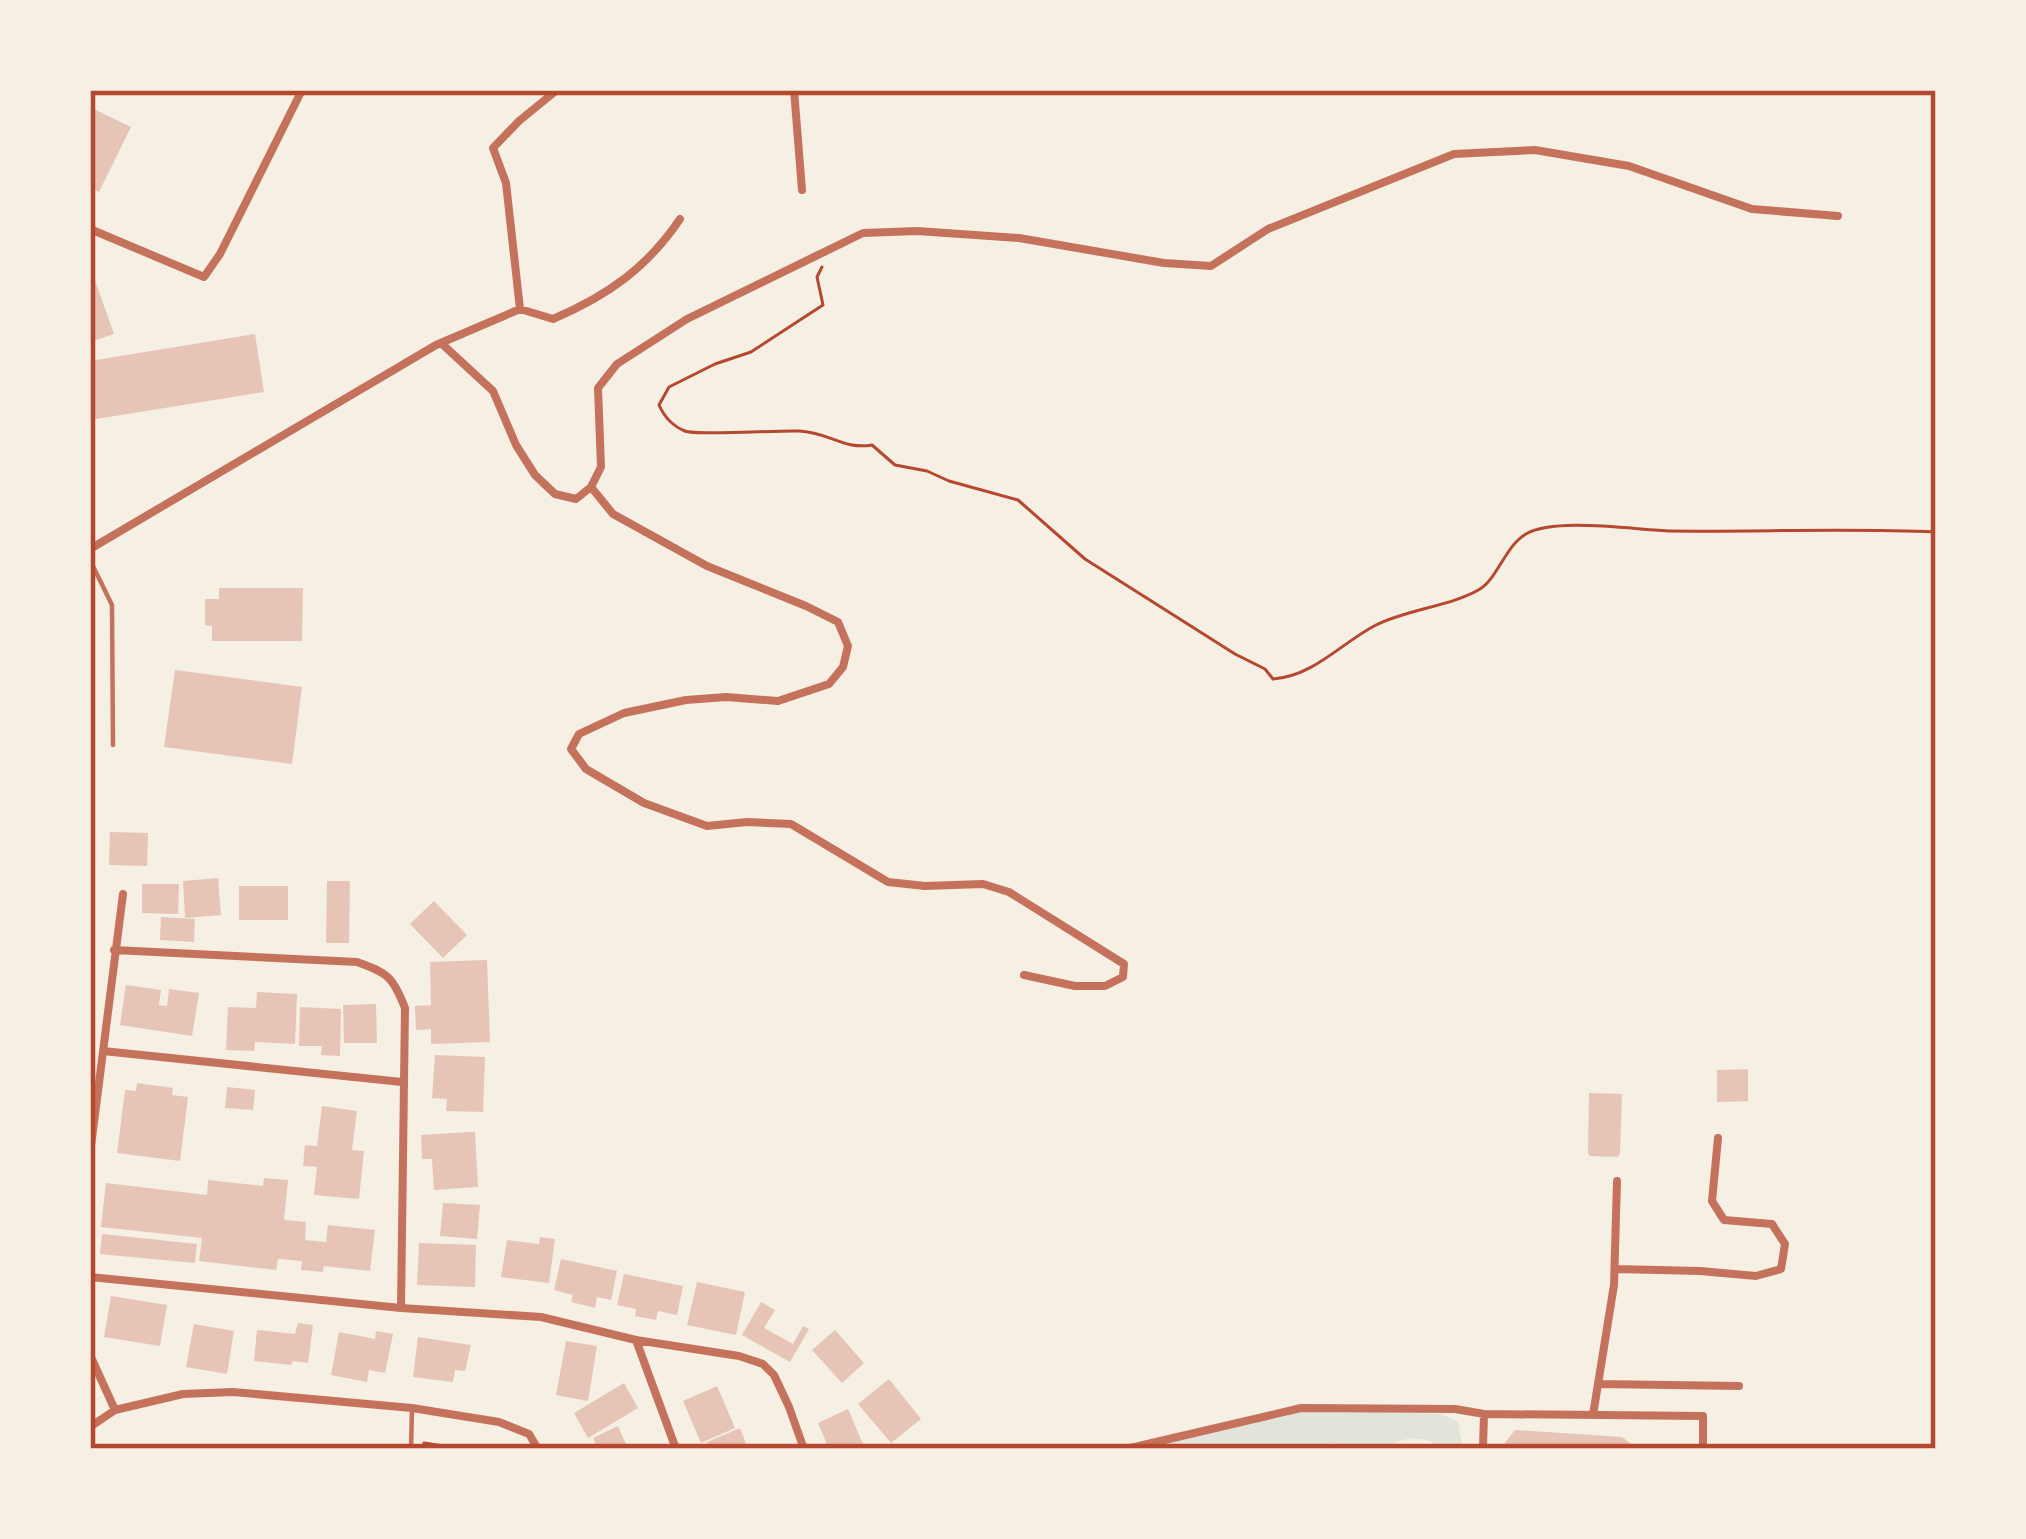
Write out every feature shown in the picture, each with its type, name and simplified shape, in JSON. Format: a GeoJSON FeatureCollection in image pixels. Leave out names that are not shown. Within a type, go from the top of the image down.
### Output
{"type":"FeatureCollection","features":[{"type":"Feature","properties":{"kind":"street"},"geometry":{"type":"LineString","coordinates":[[90,229],[204,278],[302,90]]}},
{"type":"Feature","properties":{"kind":"street"},"geometry":{"type":"LineString","coordinates":[[520,309],[506,183],[493,148],[557,90]]}},
{"type":"Feature","properties":{"kind":"street"},"geometry":{"type":"LineString","coordinates":[[794,90],[802,190]]}},
{"type":"Feature","properties":{"kind":"street"},"geometry":{"type":"LineString","coordinates":[[441,343],[493,391],[535,475],[555,494],[576,499],[591,487],[601,467],[598,388],[616,364],[686,319],[863,233],[917,231],[1019,238],[1164,263],[1211,266],[1268,229],[1454,154],[1535,150],[1629,166],[1752,209],[1838,216]]}},
{"type":"Feature","properties":{"kind":"street"},"geometry":{"type":"LineString","coordinates":[[90,549],[441,343],[520,309],[553,320],[587,304],[636,272],[680,219]]}},
{"type":"Feature","properties":{"kind":"street"},"geometry":{"type":"LineString","coordinates":[[591,487],[613,514],[707,566],[838,622],[848,646],[843,667],[829,684],[778,701],[686,700],[624,713],[579,734],[571,749],[586,769],[644,803],[707,826],[790,824],[888,882],[982,884],[1009,892],[1124,964],[1123,976],[1105,986],[1075,986],[1024,975]]}},
{"type":"Feature","properties":{"kind":"street"},"geometry":{"type":"LineString","coordinates":[[90,1154],[122,894]]}},
{"type":"Feature","properties":{"kind":"street"},"geometry":{"type":"LineString","coordinates":[[114,950],[357,962],[384,971],[405,1008],[401,1308]]}},
{"type":"Feature","properties":{"kind":"street"},"geometry":{"type":"LineString","coordinates":[[103,1051],[402,1082]]}},
{"type":"Feature","properties":{"kind":"street"},"geometry":{"type":"LineString","coordinates":[[1615,1269],[1756,1276],[1780,1269],[1785,1244],[1772,1224],[1724,1220],[1712,1201],[1718,1138]]}},
{"type":"Feature","properties":{"kind":"street"},"geometry":{"type":"LineString","coordinates":[[1593,1415],[1615,1269],[1617,1181]]}},
{"type":"Feature","properties":{"kind":"street"},"geometry":{"type":"LineString","coordinates":[[90,1277],[541,1317],[636,1340],[739,1356],[763,1364],[774,1375],[804,1449]]}},
{"type":"Feature","properties":{"kind":"street"},"geometry":{"type":"LineString","coordinates":[[636,1340],[676,1449]]}},
{"type":"Feature","properties":{"kind":"street"},"geometry":{"type":"LineString","coordinates":[[90,1354],[115,1410]]}},
{"type":"Feature","properties":{"kind":"street"},"geometry":{"type":"LineString","coordinates":[[1599,1384],[1739,1386]]}},
{"type":"Feature","properties":{"kind":"street"},"geometry":{"type":"LineString","coordinates":[[90,1426],[115,1410],[183,1394],[233,1392],[412,1408],[500,1422],[529,1434],[538,1449]]}},
{"type":"Feature","properties":{"kind":"street"},"geometry":{"type":"LineString","coordinates":[[1126,1449],[1301,1408],[1703,1416],[1702,1449]]}},
{"type":"Feature","properties":{"kind":"street"},"geometry":{"type":"LineString","coordinates":[[1483,1449],[1484,1414]]}},
{"type":"Feature","properties":{"kind":"lane"},"geometry":{"type":"LineString","coordinates":[[90,560],[112,605],[113,745]]}},
{"type":"Feature","properties":{"kind":"lane"},"geometry":{"type":"LineString","coordinates":[[412,1408],[412,1449]]}},
{"type":"Feature","properties":{"kind":"path"},"geometry":{"type":"LineString","coordinates":[[830,249],[818,277],[823,304],[751,352],[669,387],[659,405],[665,418],[687,433],[806,431],[826,435],[855,448],[872,446],[895,465],[1018,500],[1085,559],[1265,669],[1273,679],[1295,678],[1387,620],[1484,588],[1523,535],[1542,528],[1936,532]]}},
{"type":"Feature","properties":{"kind":"path"},"geometry":{"type":"LineString","coordinates":[[412,1449],[425,1442],[464,1449]]}},
{"type":"Feature","properties":{"kind":"shaded area"},"geometry":{"type":"Polygon","coordinates":[[[1302,1410],[1441,1414],[1458,1422],[1463,1449],[1435,1449],[1432,1442],[1416,1439],[1376,1446],[1328,1444],[1325,1449],[1141,1449],[1302,1410]]]}},
{"type":"Feature","properties":{"kind":"building"},"geometry":{"type":"Polygon","coordinates":[[[94,109],[131,127],[99,192],[90,188],[90,116],[94,109]]]}},
{"type":"Feature","properties":{"kind":"building"},"geometry":{"type":"Polygon","coordinates":[[[90,266],[114,334],[90,342],[90,266]]]}},
{"type":"Feature","properties":{"kind":"building"},"geometry":{"type":"Polygon","coordinates":[[[255,334],[264,392],[90,420],[90,361],[255,334]]]}},
{"type":"Feature","properties":{"kind":"building"},"geometry":{"type":"Polygon","coordinates":[[[219,588],[303,588],[302,641],[212,641],[212,626],[205,625],[205,599],[219,599],[219,588]]]}},
{"type":"Feature","properties":{"kind":"building"},"geometry":{"type":"Polygon","coordinates":[[[175,670],[302,687],[292,764],[164,747],[175,670]]]}},
{"type":"Feature","properties":{"kind":"building"},"geometry":{"type":"Polygon","coordinates":[[[110,832],[148,833],[147,866],[109,865],[110,832]]]}},
{"type":"Feature","properties":{"kind":"building"},"geometry":{"type":"Polygon","coordinates":[[[218,878],[221,915],[185,918],[183,881],[218,878]]]}},
{"type":"Feature","properties":{"kind":"building"},"geometry":{"type":"Polygon","coordinates":[[[327,881],[350,881],[349,943],[326,943],[327,881]]]}},
{"type":"Feature","properties":{"kind":"building"},"geometry":{"type":"Polygon","coordinates":[[[142,884],[179,884],[178,914],[142,913],[142,884]]]}},
{"type":"Feature","properties":{"kind":"building"},"geometry":{"type":"Polygon","coordinates":[[[239,886],[288,886],[288,920],[239,920],[239,886]]]}},
{"type":"Feature","properties":{"kind":"building"},"geometry":{"type":"Polygon","coordinates":[[[434,901],[467,935],[443,958],[410,924],[434,901]]]}},
{"type":"Feature","properties":{"kind":"building"},"geometry":{"type":"Polygon","coordinates":[[[161,917],[195,919],[194,942],[160,940],[161,917]]]}},
{"type":"Feature","properties":{"kind":"building"},"geometry":{"type":"Polygon","coordinates":[[[487,960],[490,1042],[431,1044],[431,1029],[416,1030],[415,1006],[431,1005],[430,962],[487,960]]]}},
{"type":"Feature","properties":{"kind":"building"},"geometry":{"type":"Polygon","coordinates":[[[126,985],[161,990],[159,1005],[167,1006],[169,989],[199,993],[192,1036],[120,1025],[126,985]]]}},
{"type":"Feature","properties":{"kind":"building"},"geometry":{"type":"Polygon","coordinates":[[[257,992],[297,994],[295,1044],[255,1042],[254,1051],[226,1050],[228,1007],[256,1008],[257,992]]]}},
{"type":"Feature","properties":{"kind":"building"},"geometry":{"type":"Polygon","coordinates":[[[376,1004],[377,1043],[344,1043],[343,1005],[376,1004]]]}},
{"type":"Feature","properties":{"kind":"building"},"geometry":{"type":"Polygon","coordinates":[[[300,1007],[341,1009],[340,1056],[321,1055],[322,1046],[299,1046],[300,1007]]]}},
{"type":"Feature","properties":{"kind":"building"},"geometry":{"type":"Polygon","coordinates":[[[435,1055],[485,1057],[483,1112],[446,1111],[447,1099],[432,1098],[435,1055]]]}},
{"type":"Feature","properties":{"kind":"building"},"geometry":{"type":"Polygon","coordinates":[[[1748,1069],[1748,1101],[1717,1102],[1717,1070],[1748,1069]]]}},
{"type":"Feature","properties":{"kind":"building"},"geometry":{"type":"Polygon","coordinates":[[[137,1083],[173,1088],[172,1095],[188,1097],[180,1161],[117,1153],[125,1090],[136,1091],[137,1083]]]}},
{"type":"Feature","properties":{"kind":"building"},"geometry":{"type":"Polygon","coordinates":[[[227,1087],[255,1090],[253,1110],[225,1108],[227,1087]]]}},
{"type":"Feature","properties":{"kind":"building"},"geometry":{"type":"Polygon","coordinates":[[[1589,1093],[1622,1094],[1618,1157],[1588,1153],[1589,1093]]]}},
{"type":"Feature","properties":{"kind":"building"},"geometry":{"type":"Polygon","coordinates":[[[322,1106],[357,1111],[352,1150],[364,1151],[359,1199],[314,1195],[317,1167],[303,1166],[305,1145],[317,1146],[322,1106]]]}},
{"type":"Feature","properties":{"kind":"building"},"geometry":{"type":"Polygon","coordinates":[[[475,1132],[478,1187],[434,1190],[432,1159],[422,1159],[421,1135],[475,1132]]]}},
{"type":"Feature","properties":{"kind":"building"},"geometry":{"type":"Polygon","coordinates":[[[264,1178],[288,1180],[284,1220],[306,1222],[305,1240],[326,1242],[328,1225],[375,1230],[370,1271],[324,1266],[323,1272],[301,1270],[302,1261],[278,1259],[276,1270],[199,1261],[202,1238],[101,1227],[106,1183],[207,1195],[208,1180],[263,1186],[264,1178]]]}},
{"type":"Feature","properties":{"kind":"building"},"geometry":{"type":"Polygon","coordinates":[[[443,1203],[480,1205],[477,1239],[440,1236],[443,1203]]]}},
{"type":"Feature","properties":{"kind":"building"},"geometry":{"type":"Polygon","coordinates":[[[102,1234],[197,1244],[195,1263],[100,1254],[102,1234]]]}},
{"type":"Feature","properties":{"kind":"building"},"geometry":{"type":"Polygon","coordinates":[[[540,1237],[555,1239],[549,1283],[501,1277],[507,1240],[539,1244],[540,1237]]]}},
{"type":"Feature","properties":{"kind":"building"},"geometry":{"type":"Polygon","coordinates":[[[419,1243],[476,1245],[475,1287],[417,1285],[419,1243]]]}},
{"type":"Feature","properties":{"kind":"building"},"geometry":{"type":"Polygon","coordinates":[[[561,1259],[617,1271],[611,1300],[597,1297],[595,1308],[571,1302],[573,1295],[554,1290],[561,1259]]]}},
{"type":"Feature","properties":{"kind":"building"},"geometry":{"type":"Polygon","coordinates":[[[624,1274],[683,1286],[677,1315],[658,1311],[656,1320],[635,1316],[636,1309],[617,1305],[624,1274]]]}},
{"type":"Feature","properties":{"kind":"building"},"geometry":{"type":"Polygon","coordinates":[[[697,1282],[745,1292],[736,1335],[687,1325],[697,1282]]]}},
{"type":"Feature","properties":{"kind":"building"},"geometry":{"type":"Polygon","coordinates":[[[111,1296],[167,1305],[160,1346],[104,1337],[111,1296]]]}},
{"type":"Feature","properties":{"kind":"building"},"geometry":{"type":"Polygon","coordinates":[[[761,1302],[775,1310],[764,1328],[793,1344],[803,1326],[809,1329],[790,1362],[742,1335],[761,1302]]]}},
{"type":"Feature","properties":{"kind":"building"},"geometry":{"type":"Polygon","coordinates":[[[298,1323],[313,1325],[308,1363],[254,1361],[257,1330],[295,1334],[298,1323]]]}},
{"type":"Feature","properties":{"kind":"building"},"geometry":{"type":"Polygon","coordinates":[[[194,1324],[234,1331],[227,1374],[186,1367],[194,1324]]]}},
{"type":"Feature","properties":{"kind":"building"},"geometry":{"type":"Polygon","coordinates":[[[835,1330],[864,1363],[842,1383],[812,1350],[835,1330]]]}},
{"type":"Feature","properties":{"kind":"building"},"geometry":{"type":"Polygon","coordinates":[[[376,1331],[393,1334],[385,1373],[369,1370],[367,1382],[331,1375],[339,1332],[375,1339],[376,1331]]]}},
{"type":"Feature","properties":{"kind":"building"},"geometry":{"type":"Polygon","coordinates":[[[418,1337],[471,1345],[465,1371],[455,1370],[453,1382],[413,1377],[418,1337]]]}},
{"type":"Feature","properties":{"kind":"building"},"geometry":{"type":"Polygon","coordinates":[[[566,1341],[597,1346],[588,1401],[556,1395],[566,1341]]]}},
{"type":"Feature","properties":{"kind":"building"},"geometry":{"type":"Polygon","coordinates":[[[889,1379],[921,1419],[891,1443],[858,1404],[889,1379]]]}},
{"type":"Feature","properties":{"kind":"building"},"geometry":{"type":"Polygon","coordinates":[[[624,1383],[638,1408],[588,1438],[574,1413],[624,1383]]]}},
{"type":"Feature","properties":{"kind":"building"},"geometry":{"type":"Polygon","coordinates":[[[717,1386],[735,1428],[701,1443],[683,1401],[717,1386]]]}},
{"type":"Feature","properties":{"kind":"building"},"geometry":{"type":"Polygon","coordinates":[[[848,1409],[865,1449],[829,1449],[818,1423],[848,1409]]]}},
{"type":"Feature","properties":{"kind":"building"},"geometry":{"type":"Polygon","coordinates":[[[618,1426],[628,1449],[598,1449],[593,1438],[618,1426]]]}},
{"type":"Feature","properties":{"kind":"building"},"geometry":{"type":"Polygon","coordinates":[[[740,1428],[748,1449],[710,1449],[707,1442],[740,1428]]]}},
{"type":"Feature","properties":{"kind":"building"},"geometry":{"type":"Polygon","coordinates":[[[1515,1430],[1622,1437],[1638,1449],[1500,1449],[1515,1430]]]}}]}
